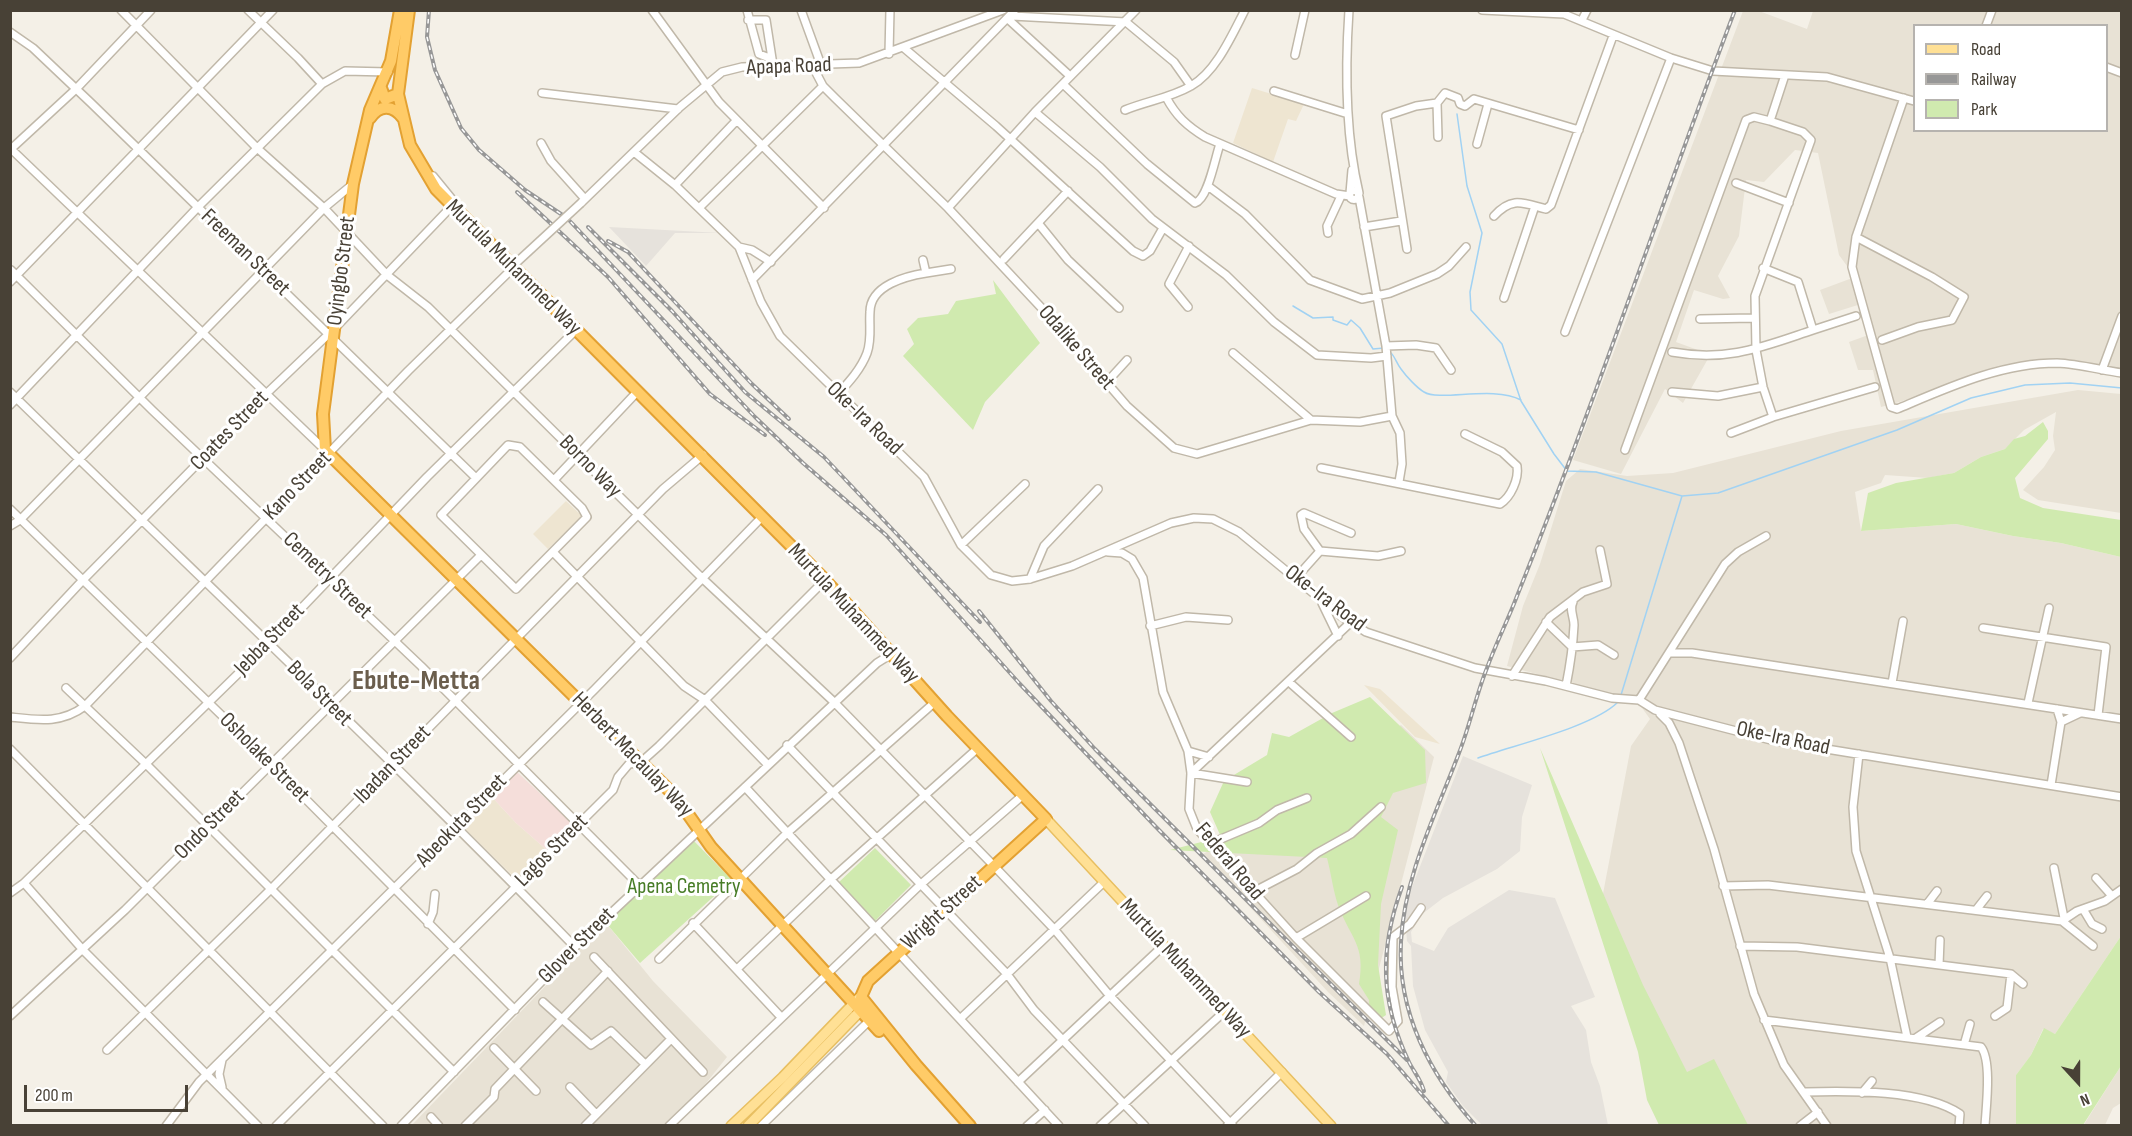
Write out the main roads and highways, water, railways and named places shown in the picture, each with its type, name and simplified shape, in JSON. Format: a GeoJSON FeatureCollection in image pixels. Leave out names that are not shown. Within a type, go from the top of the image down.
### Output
{"type":"FeatureCollection","features":[{"type":"Feature","properties":{"kind":"highway","name":"Oyingbo Street"},"geometry":{"type":"LineString","coordinates":[[327,453],[322,422],[353,184],[367,123],[388,72],[400,10]]}},
{"type":"Feature","properties":{"kind":"highway","name":"Murtula Muhammed Way"},"geometry":{"type":"LineString","coordinates":[[409,10],[398,94],[403,118],[410,145],[417,159],[451,207],[514,266],[654,411],[703,455],[761,518],[825,580],[935,702],[1046,819]]}},
{"type":"Feature","properties":{"kind":"highway"},"geometry":{"type":"LineString","coordinates":[[381,88],[385,99],[398,94]]}},
{"type":"Feature","properties":{"kind":"highway"},"geometry":{"type":"LineString","coordinates":[[367,123],[376,111],[385,107],[394,110],[403,118]]}},
{"type":"Feature","properties":{"kind":"highway","name":"Herbert Macaulay Way"},"geometry":{"type":"LineString","coordinates":[[327,453],[392,514],[676,797],[711,847],[860,1004]]}},
{"type":"Feature","properties":{"kind":"highway","name":"Wright Street"},"geometry":{"type":"LineString","coordinates":[[860,1004],[864,985],[1046,819]]}},
{"type":"Feature","properties":{"kind":"highway"},"geometry":{"type":"LineString","coordinates":[[860,1004],[964,1125]]}},
{"type":"Feature","properties":{"kind":"highway"},"geometry":{"type":"LineString","coordinates":[[872,1018],[970,1125]]}},
{"type":"Feature","properties":{"kind":"main road","name":"Murtula Muhammed Way"},"geometry":{"type":"LineString","coordinates":[[1046,819],[1331,1125]]}},
{"type":"Feature","properties":{"kind":"main road"},"geometry":{"type":"LineString","coordinates":[[730,1125],[860,1004]]}},
{"type":"Feature","properties":{"kind":"main road"},"geometry":{"type":"LineString","coordinates":[[748,1125],[860,1004]]}},
{"type":"Feature","properties":{"kind":"waterway"},"geometry":{"type":"LineString","coordinates":[[1457,114],[1467,186],[1482,233],[1470,292],[1471,310],[1502,344],[1521,401],[1567,471],[1596,472],[1682,496],[1718,493],[1897,430],[1971,398],[2025,385],[2070,383],[2122,388]]}},
{"type":"Feature","properties":{"kind":"waterway"},"geometry":{"type":"LineString","coordinates":[[1293,306],[1313,318],[1333,317],[1333,320],[1347,325],[1351,320],[1360,328],[1373,349],[1384,348]]}},
{"type":"Feature","properties":{"kind":"waterway"},"geometry":{"type":"LineString","coordinates":[[1388,350],[1399,367],[1424,392],[1432,395],[1496,394],[1521,400]]}},
{"type":"Feature","properties":{"kind":"waterway"},"geometry":{"type":"LineString","coordinates":[[1621,695],[1682,496]]}},
{"type":"Feature","properties":{"kind":"waterway"},"geometry":{"type":"LineString","coordinates":[[1478,758],[1572,727],[1606,711],[1618,702]]}},
{"type":"Feature","properties":{"kind":"railway"},"geometry":{"type":"LineString","coordinates":[[429,10],[427,37],[435,70],[461,128],[479,150],[525,190],[567,218],[755,417],[803,463],[886,535],[1019,683],[1155,826],[1319,992],[1387,1054],[1449,1126]]}},
{"type":"Feature","properties":{"kind":"railway"},"geometry":{"type":"LineString","coordinates":[[1476,1126],[1444,1086],[1431,1064],[1411,1018],[1401,968],[1403,917],[1408,893],[1422,846],[1463,742],[1483,678],[1574,450],[1735,10]]}},
{"type":"Feature","properties":{"kind":"railway"},"geometry":{"type":"LineString","coordinates":[[517,192],[608,277],[710,394],[765,435]]}},
{"type":"Feature","properties":{"kind":"railway"},"geometry":{"type":"LineString","coordinates":[[588,227],[672,311],[745,392],[824,457],[980,622]]}},
{"type":"Feature","properties":{"kind":"railway"},"geometry":{"type":"LineString","coordinates":[[608,241],[628,252],[752,384],[789,419]]}},
{"type":"Feature","properties":{"kind":"railway"},"geometry":{"type":"LineString","coordinates":[[979,611],[1051,701],[1095,749],[1407,1060]]}},
{"type":"Feature","properties":{"kind":"railway"},"geometry":{"type":"LineString","coordinates":[[1402,887],[1389,932],[1386,954],[1388,996],[1399,1040],[1424,1091]]}},
{"type":"Feature","properties":{"kind":"district","name":"Ebute-Metta"},"geometry":{"type":"Point","coordinates":[416,682]}},
{"type":"Feature","properties":{"kind":"park label","name":"Apena Cemetry"},"geometry":{"type":"Point","coordinates":[684,887]}}]}
